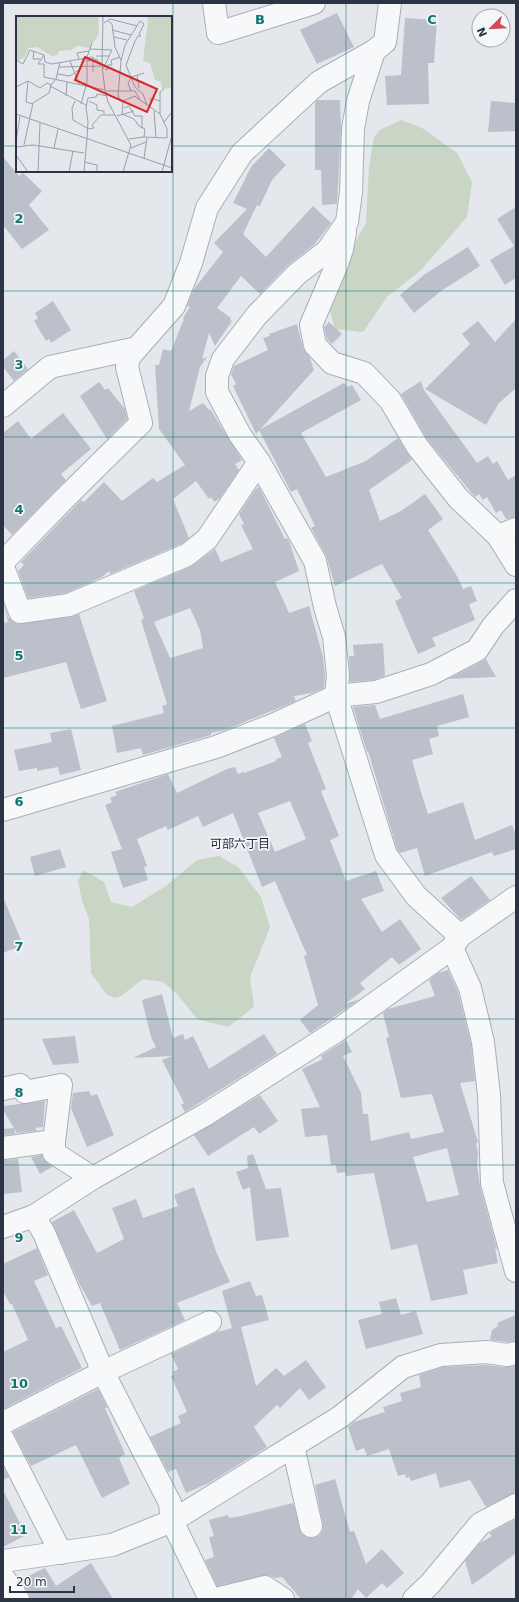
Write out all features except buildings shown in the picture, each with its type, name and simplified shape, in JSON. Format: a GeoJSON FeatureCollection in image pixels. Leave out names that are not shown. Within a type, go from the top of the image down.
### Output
{"type":"FeatureCollection","features":[{"type":"Feature","properties":{"kind":"street"},"geometry":{"type":"LineString","coordinates":[[214,3],[218,33],[314,3]]}},
{"type":"Feature","properties":{"kind":"street"},"geometry":{"type":"LineString","coordinates":[[3,562],[141,423],[127,367],[129,357],[174,306],[191,263],[206,208],[242,153],[319,82],[374,52],[385,42],[390,3]]}},
{"type":"Feature","properties":{"kind":"street"},"geometry":{"type":"LineString","coordinates":[[374,52],[358,101],[353,129],[352,192],[342,249],[311,325],[315,344],[332,363],[364,373],[390,400],[417,446],[458,498],[507,533],[516,565]]}},
{"type":"Feature","properties":{"kind":"street"},"geometry":{"type":"LineString","coordinates":[[347,222],[327,251],[297,274],[256,316],[223,359],[217,376],[217,392],[240,435],[259,462],[315,561],[325,607],[334,637],[338,675],[336,696],[386,855],[416,896],[456,942],[470,988],[483,1042],[489,1095],[492,1183],[516,1271]]}},
{"type":"Feature","properties":{"kind":"street"},"geometry":{"type":"LineString","coordinates":[[3,406],[50,367],[137,348]]}},
{"type":"Feature","properties":{"kind":"street"},"geometry":{"type":"LineString","coordinates":[[3,567],[20,612],[69,606],[187,555],[208,539],[259,462]]}},
{"type":"Feature","properties":{"kind":"street"},"geometry":{"type":"LineString","coordinates":[[3,810],[216,747],[273,725],[336,696],[376,692],[431,674],[477,650],[493,626],[516,600]]}},
{"type":"Feature","properties":{"kind":"street"},"geometry":{"type":"LineString","coordinates":[[3,1227],[34,1216],[94,1178],[205,1115],[335,1032],[516,897]]}},
{"type":"Feature","properties":{"kind":"street"},"geometry":{"type":"LineString","coordinates":[[3,1089],[20,1085],[25,1092],[61,1085],[54,1141],[54,1153],[94,1178]]}},
{"type":"Feature","properties":{"kind":"street"},"geometry":{"type":"LineString","coordinates":[[3,1148],[54,1141]]}},
{"type":"Feature","properties":{"kind":"street"},"geometry":{"type":"LineString","coordinates":[[34,1216],[44,1234],[103,1372],[170,1503],[172,1521],[210,1599]]}},
{"type":"Feature","properties":{"kind":"street"},"geometry":{"type":"LineString","coordinates":[[3,1423],[103,1372],[210,1322]]}},
{"type":"Feature","properties":{"kind":"street"},"geometry":{"type":"LineString","coordinates":[[3,1561],[112,1546],[172,1521],[340,1417],[403,1367],[441,1355],[487,1352],[508,1355],[516,1353]]}},
{"type":"Feature","properties":{"kind":"street"},"geometry":{"type":"LineString","coordinates":[[3,1439],[62,1553]]}},
{"type":"Feature","properties":{"kind":"street"},"geometry":{"type":"LineString","coordinates":[[293,1446],[311,1526]]}},
{"type":"Feature","properties":{"kind":"street"},"geometry":{"type":"LineString","coordinates":[[414,1599],[430,1584],[480,1524],[516,1505]]}},
{"type":"Feature","properties":{"kind":"street"},"geometry":{"type":"LineString","coordinates":[[3,1577],[18,1599]]}},
{"type":"Feature","properties":{"kind":"street"},"geometry":{"type":"LineString","coordinates":[[216,1599],[265,1587],[283,1599]]}},
{"type":"Feature","properties":{"kind":"green space"},"geometry":{"type":"Polygon","coordinates":[[[401,120],[422,128],[457,153],[472,182],[467,217],[421,270],[387,297],[363,332],[335,329],[327,300],[329,288],[366,223],[369,167],[374,137],[380,130],[401,120]]]}},
{"type":"Feature","properties":{"kind":"green space"},"geometry":{"type":"Polygon","coordinates":[[[219,856],[238,867],[261,897],[270,927],[250,977],[254,1007],[228,1027],[197,1019],[177,994],[163,982],[143,979],[121,996],[115,998],[107,995],[91,973],[89,919],[82,901],[78,881],[83,870],[104,882],[111,902],[132,907],[166,886],[197,860],[219,856]]]}},
{"type":"Feature","properties":{"kind":"district","name":"可部六丁目"},"geometry":{"type":"Point","coordinates":[240,844]}}]}
